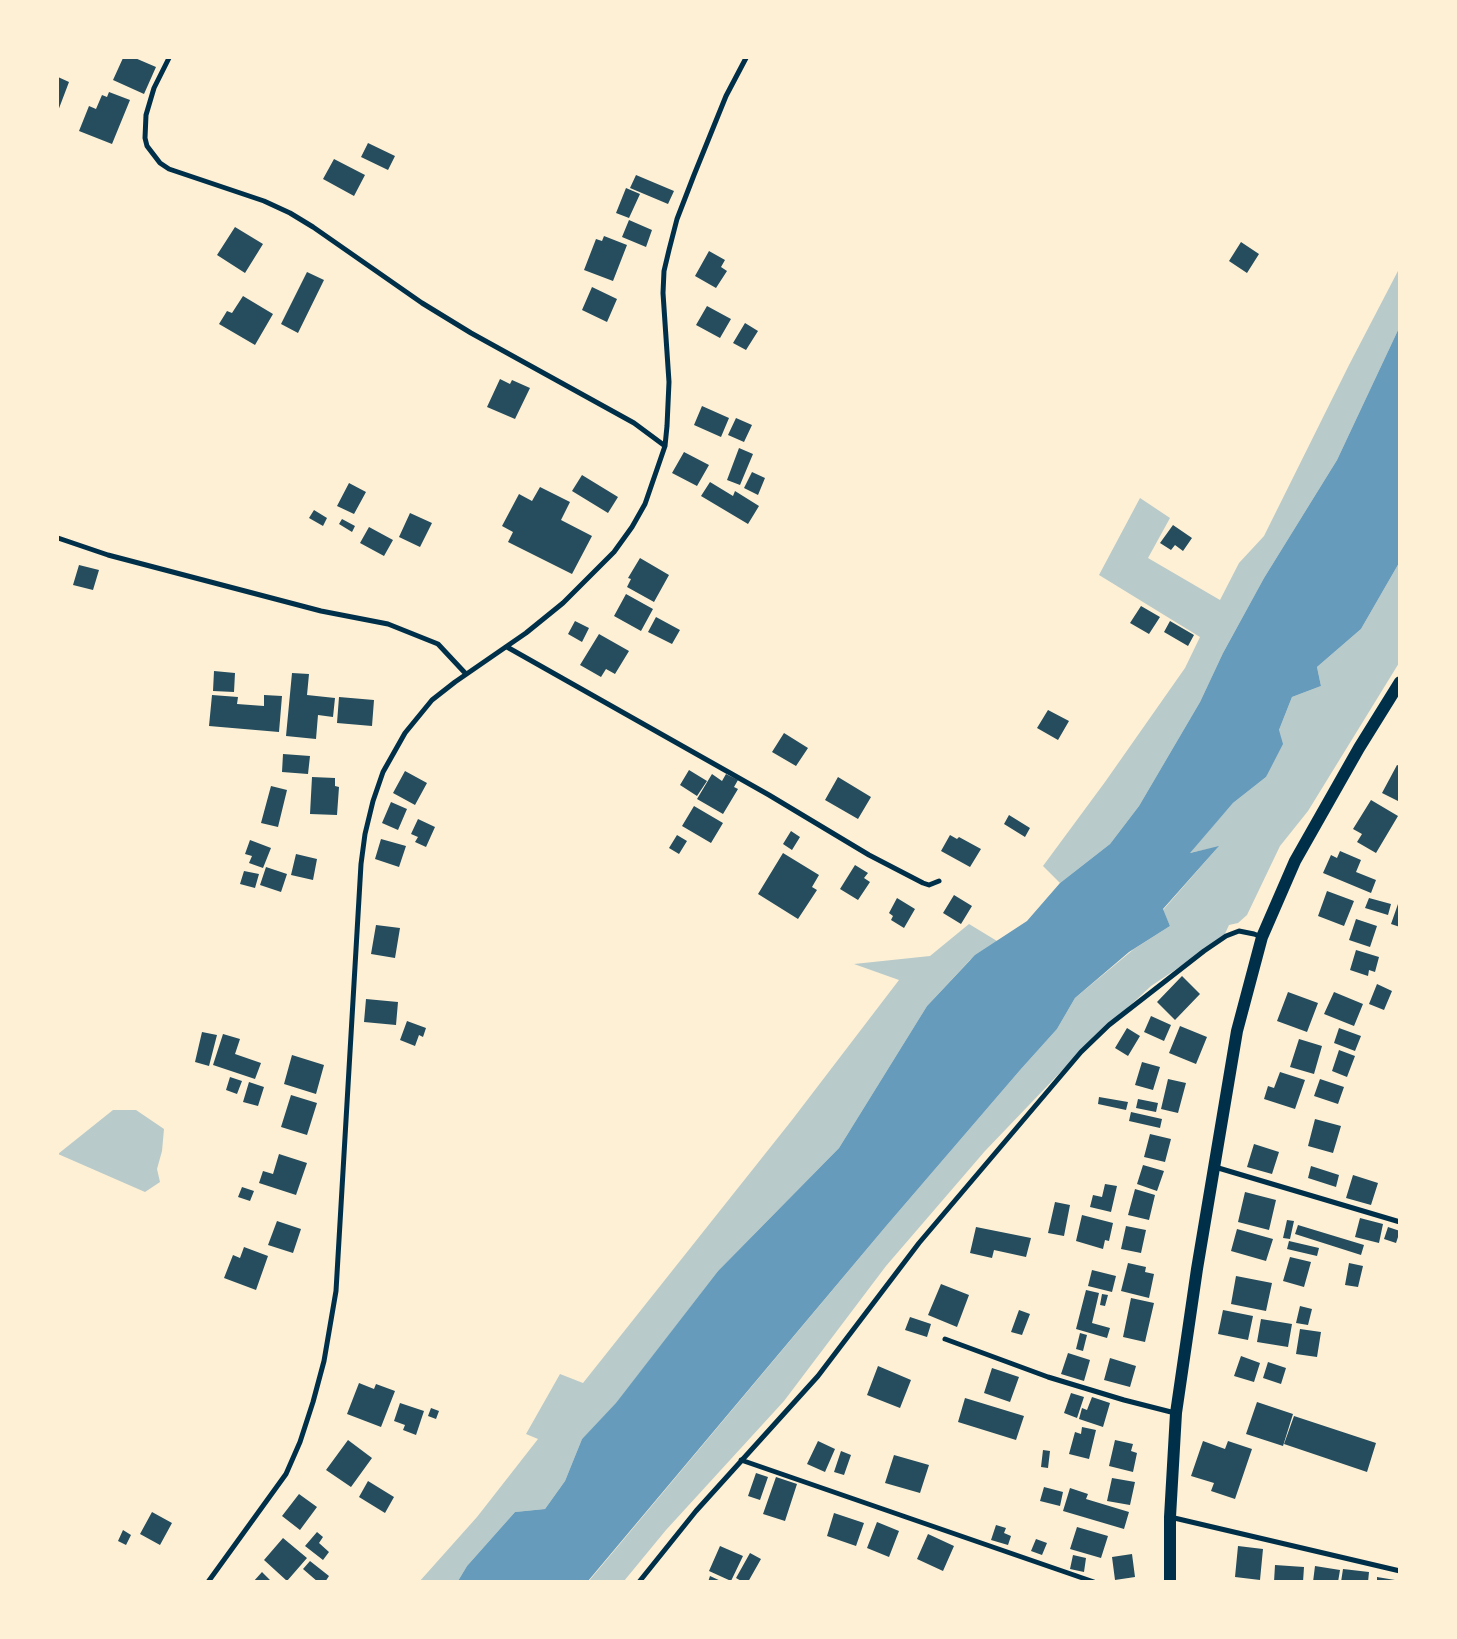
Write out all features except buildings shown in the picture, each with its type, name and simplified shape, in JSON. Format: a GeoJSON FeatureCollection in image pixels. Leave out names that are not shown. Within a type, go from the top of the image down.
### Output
{"type":"FeatureCollection","features":[{"type":"Feature","properties":{"kind":"main road"},"geometry":{"type":"LineString","coordinates":[[1170,1582],[1170,1517],[1176,1413],[1237,1031],[1262,937],[1295,861],[1359,748],[1400,682]]}},
{"type":"Feature","properties":{"kind":"street"},"geometry":{"type":"LineString","coordinates":[[169,58],[154,88],[146,115],[145,138],[147,146],[160,163],[169,169],[264,201],[290,213],[422,303],[634,423],[665,446]]}},
{"type":"Feature","properties":{"kind":"street"},"geometry":{"type":"LineString","coordinates":[[208,1582],[286,1474],[314,1402],[324,1361],[336,1291],[362,864],[373,801],[383,772],[404,733],[432,700],[466,674],[508,647],[559,606],[614,552],[632,528],[645,504],[665,446],[669,382],[663,293],[664,270],[677,219],[694,175],[726,96],[746,58]]}},
{"type":"Feature","properties":{"kind":"street"},"geometry":{"type":"LineString","coordinates":[[58,538],[108,555],[321,611],[388,624],[438,644],[466,674]]}},
{"type":"Feature","properties":{"kind":"street"},"geometry":{"type":"LineString","coordinates":[[508,647],[769,795],[869,855],[923,884],[929,885],[939,881]]}},
{"type":"Feature","properties":{"kind":"street"},"geometry":{"type":"LineString","coordinates":[[639,1582],[696,1511],[818,1376],[919,1243],[1082,1052],[1109,1025],[1226,936],[1239,931],[1262,937]]}},
{"type":"Feature","properties":{"kind":"street"},"geometry":{"type":"LineString","coordinates":[[1214,1167],[1400,1222]]}},
{"type":"Feature","properties":{"kind":"street"},"geometry":{"type":"LineString","coordinates":[[946,1339],[1048,1377],[1124,1400],[1176,1413]]}},
{"type":"Feature","properties":{"kind":"street"},"geometry":{"type":"LineString","coordinates":[[741,1460],[1094,1582]]}},
{"type":"Feature","properties":{"kind":"street"},"geometry":{"type":"LineString","coordinates":[[1170,1517],[1400,1571]]}},
{"type":"Feature","properties":{"kind":"shaded area"},"geometry":{"type":"Polygon","coordinates":[[[1399,269],[1399,328],[1337,460],[1264,578],[1223,653],[1200,702],[1139,806],[1110,844],[1060,883],[1043,866],[1185,668],[1200,637],[1099,575],[1140,498],[1170,518],[1148,558],[1220,600],[1239,563],[1264,536],[1399,269]]]}},
{"type":"Feature","properties":{"kind":"shaded area"},"geometry":{"type":"Polygon","coordinates":[[[1399,563],[1399,663],[1308,811],[1280,846],[1247,915],[1238,923],[1229,925],[1223,938],[1151,986],[1074,1058],[985,1151],[886,1266],[784,1401],[666,1530],[624,1581],[588,1582],[887,1225],[1057,1029],[1075,998],[1134,949],[1170,926],[1163,910],[1218,847],[1189,853],[1233,803],[1266,777],[1279,730],[1292,697],[1321,686],[1317,667],[1361,629],[1399,563]]]}},
{"type":"Feature","properties":{"kind":"shaded area"},"geometry":{"type":"Polygon","coordinates":[[[969,924],[997,941],[970,960],[927,1006],[839,1148],[718,1271],[616,1404],[582,1439],[565,1481],[545,1509],[515,1512],[467,1566],[458,1581],[419,1582],[477,1517],[538,1439],[526,1434],[560,1374],[583,1383],[792,1120],[899,980],[854,964],[930,956],[969,924]]]}},
{"type":"Feature","properties":{"kind":"shaded area"},"geometry":{"type":"Polygon","coordinates":[[[113,1110],[136,1110],[164,1129],[162,1151],[157,1169],[160,1182],[145,1192],[58,1154],[113,1110]]]}},
{"type":"Feature","properties":{"kind":"water"},"geometry":{"type":"Polygon","coordinates":[[[1399,328],[1399,563],[1361,629],[1317,667],[1321,686],[1292,697],[1279,730],[1283,744],[1266,777],[1233,803],[1190,853],[1219,846],[1163,909],[1170,926],[1129,952],[1075,998],[1057,1029],[887,1225],[588,1581],[458,1581],[467,1566],[515,1512],[545,1509],[565,1481],[582,1439],[616,1403],[718,1271],[839,1148],[927,1006],[975,955],[1027,921],[1060,883],[1110,844],[1139,806],[1200,702],[1223,653],[1264,578],[1337,460],[1399,328]]]}}]}
